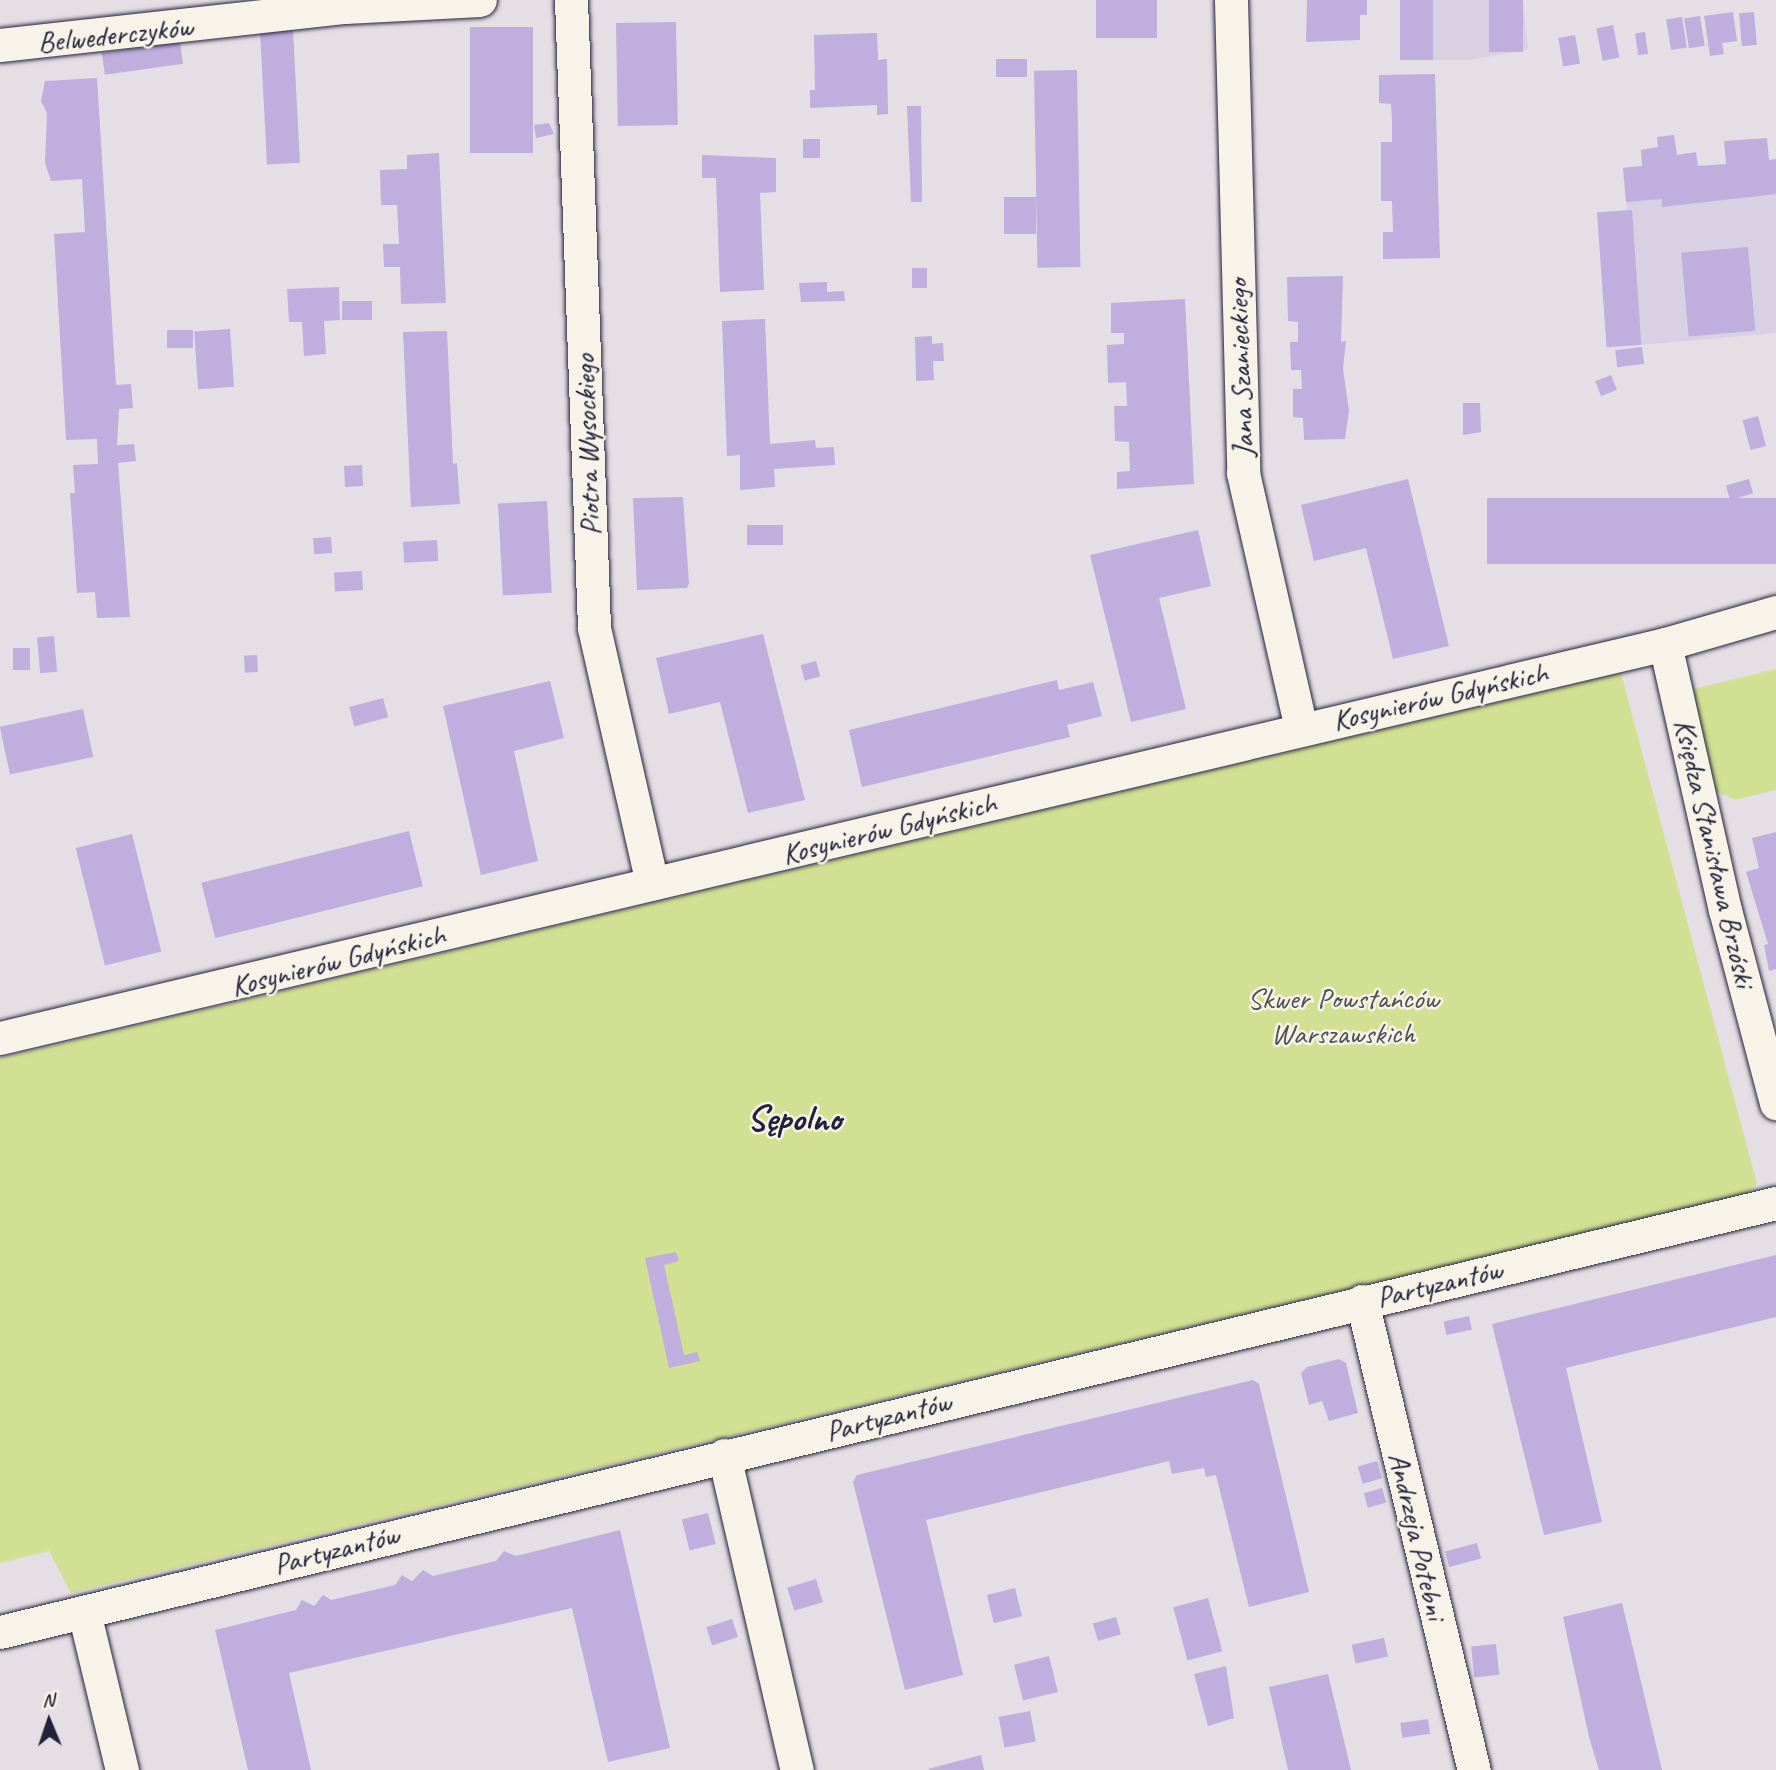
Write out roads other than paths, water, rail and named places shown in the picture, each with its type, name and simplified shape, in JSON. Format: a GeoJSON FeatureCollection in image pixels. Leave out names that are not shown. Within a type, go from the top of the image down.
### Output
{"type":"FeatureCollection","features":[{"type":"Feature","properties":{"kind":"street","name":"Belwederczyków"},"geometry":{"type":"LineString","coordinates":[[0,45],[345,7],[480,0]]}},
{"type":"Feature","properties":{"kind":"street","name":"Piotra Wysockiego"},"geometry":{"type":"LineString","coordinates":[[571,0],[594,628],[652,884]]}},
{"type":"Feature","properties":{"kind":"street","name":"Jana Szanieckiego"},"geometry":{"type":"LineString","coordinates":[[1231,0],[1243,473],[1301,729]]}},
{"type":"Feature","properties":{"kind":"street","name":"Kosynierów Gdyńskich"},"geometry":{"type":"LineString","coordinates":[[0,1038],[1665,644],[1776,612]]}},
{"type":"Feature","properties":{"kind":"street","name":"Księdza Stanisława Brzóski"},"geometry":{"type":"LineString","coordinates":[[1665,644],[1725,910],[1776,1103]]}},
{"type":"Feature","properties":{"kind":"street","name":"Partyzantów"},"geometry":{"type":"LineString","coordinates":[[0,1632],[1776,1203]]}},
{"type":"Feature","properties":{"kind":"street","name":"Andrzeja Potebni"},"geometry":{"type":"LineString","coordinates":[[1362,1301],[1474,1770]]}},
{"type":"Feature","properties":{"kind":"street"},"geometry":{"type":"LineString","coordinates":[[724,1455],[797,1770]]}},
{"type":"Feature","properties":{"kind":"street"},"geometry":{"type":"LineString","coordinates":[[84,1612],[122,1770]]}},
{"type":"Feature","properties":{"kind":"district","name":"Sępolno"},"geometry":{"type":"Point","coordinates":[794,1118]}},
{"type":"Feature","properties":{"kind":"park label","name":"Skwer Powstańców Warszawskich"},"geometry":{"type":"Point","coordinates":[1343,1015]}}]}
